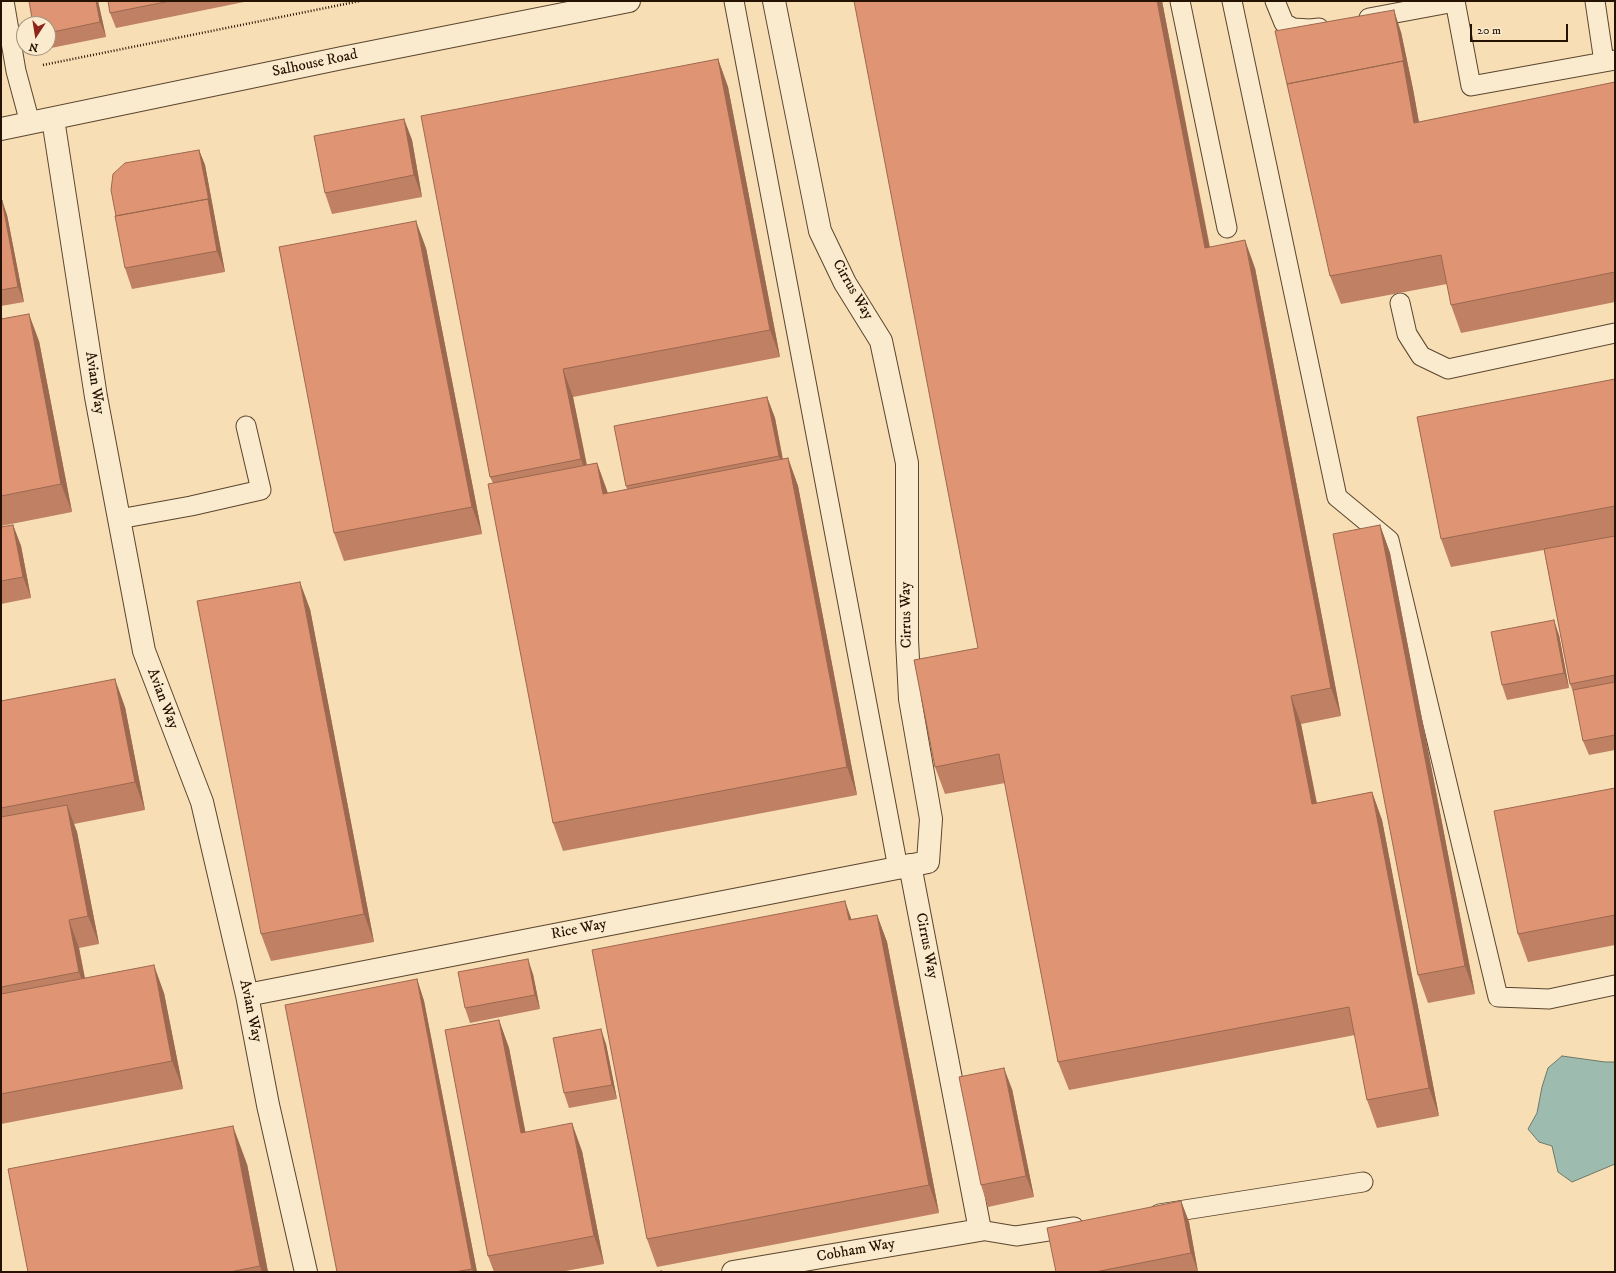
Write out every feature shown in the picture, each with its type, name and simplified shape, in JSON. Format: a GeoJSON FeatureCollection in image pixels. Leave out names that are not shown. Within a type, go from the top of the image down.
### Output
{"type":"FeatureCollection","features":[{"type":"Feature","properties":{"kind":"street","name":"Salhouse Road"},"geometry":{"type":"LineString","coordinates":[[1,129],[629,1]]}},
{"type":"Feature","properties":{"kind":"street","name":"Cirrus Way"},"geometry":{"type":"LineString","coordinates":[[774,1],[820,231],[845,282],[881,341],[907,463],[907,640],[910,699],[931,819],[928,862],[904,866],[980,1230]]}},
{"type":"Feature","properties":{"kind":"street","name":"Avian Way"},"geometry":{"type":"LineString","coordinates":[[53,119],[96,398],[144,651],[202,802],[247,995],[268,1105],[306,1272]]}},
{"type":"Feature","properties":{"kind":"street","name":"Rice Way"},"geometry":{"type":"LineString","coordinates":[[247,995],[904,866]]}},
{"type":"Feature","properties":{"kind":"street","name":"Cobham Way"},"geometry":{"type":"LineString","coordinates":[[733,1272],[980,1230]]}},
{"type":"Feature","properties":{"kind":"lane"},"geometry":{"type":"LineString","coordinates":[[4,1],[16,71],[30,123]]}},
{"type":"Feature","properties":{"kind":"lane"},"geometry":{"type":"LineString","coordinates":[[734,1],[904,866]]}},
{"type":"Feature","properties":{"kind":"lane"},"geometry":{"type":"LineString","coordinates":[[1180,1],[1227,228]]}},
{"type":"Feature","properties":{"kind":"lane"},"geometry":{"type":"LineString","coordinates":[[1232,1],[1337,497],[1389,540],[1498,997],[1549,999],[1615,985]]}},
{"type":"Feature","properties":{"kind":"lane"},"geometry":{"type":"LineString","coordinates":[[1275,1],[1284,23],[1293,28],[1310,29],[1333,25]]}},
{"type":"Feature","properties":{"kind":"lane"},"geometry":{"type":"LineString","coordinates":[[1356,21],[1455,2],[1471,86],[1610,61],[1595,1]]}},
{"type":"Feature","properties":{"kind":"lane"},"geometry":{"type":"LineString","coordinates":[[1400,303],[1407,334],[1421,356],[1448,369],[1615,333]]}},
{"type":"Feature","properties":{"kind":"lane"},"geometry":{"type":"LineString","coordinates":[[119,520],[261,490],[246,426]]}},
{"type":"Feature","properties":{"kind":"lane"},"geometry":{"type":"LineString","coordinates":[[1142,1216],[1363,1182]]}},
{"type":"Feature","properties":{"kind":"lane"},"geometry":{"type":"LineString","coordinates":[[980,1230],[1016,1236],[1095,1224]]}},
{"type":"Feature","properties":{"kind":"path"},"geometry":{"type":"LineString","coordinates":[[16,71],[360,1]]}},
{"type":"Feature","properties":{"kind":"shaded area"},"geometry":{"type":"Polygon","coordinates":[[[1562,1056],[1615,1062],[1615,1164],[1572,1182],[1558,1172],[1552,1146],[1539,1142],[1528,1129],[1537,1113],[1542,1087],[1548,1068],[1562,1056]]]}},
{"type":"Feature","properties":{"kind":"building"},"geometry":{"type":"Polygon","coordinates":[[[29,1],[96,1],[100,22],[56,31],[56,16],[32,16],[29,1]]]}},
{"type":"Feature","properties":{"kind":"building"},"geometry":{"type":"Polygon","coordinates":[[[108,1],[170,1],[110,13],[108,1]]]}},
{"type":"Feature","properties":{"kind":"building"},"geometry":{"type":"Polygon","coordinates":[[[854,1],[1157,1],[1205,248],[1245,240],[1331,688],[1291,696],[1312,804],[1372,792],[1429,1088],[1367,1100],[1349,1007],[1058,1062],[999,754],[935,767],[914,660],[978,648],[854,1]]]}},
{"type":"Feature","properties":{"kind":"building"},"geometry":{"type":"Polygon","coordinates":[[[1394,10],[1405,68],[1403,61],[1287,84],[1275,31],[1394,10]]]}},
{"type":"Feature","properties":{"kind":"building"},"geometry":{"type":"Polygon","coordinates":[[[718,59],[770,330],[563,369],[581,459],[490,477],[421,116],[718,59]]]}},
{"type":"Feature","properties":{"kind":"building"},"geometry":{"type":"Polygon","coordinates":[[[1403,61],[1414,123],[1615,82],[1615,272],[1451,305],[1441,255],[1330,276],[1287,84],[1403,61]]]}},
{"type":"Feature","properties":{"kind":"building"},"geometry":{"type":"Polygon","coordinates":[[[404,119],[414,175],[325,193],[314,136],[404,119]]]}},
{"type":"Feature","properties":{"kind":"building"},"geometry":{"type":"Polygon","coordinates":[[[199,150],[210,206],[208,199],[116,216],[111,190],[113,174],[125,163],[199,150]]]}},
{"type":"Feature","properties":{"kind":"building"},"geometry":{"type":"Polygon","coordinates":[[[208,199],[217,251],[125,268],[115,216],[208,199]]]}},
{"type":"Feature","properties":{"kind":"building"},"geometry":{"type":"Polygon","coordinates":[[[1,200],[18,287],[1,290],[1,200]]]}},
{"type":"Feature","properties":{"kind":"building"},"geometry":{"type":"Polygon","coordinates":[[[416,221],[472,507],[334,533],[279,247],[416,221]]]}},
{"type":"Feature","properties":{"kind":"building"},"geometry":{"type":"Polygon","coordinates":[[[29,314],[61,484],[1,496],[1,319],[29,314]]]}},
{"type":"Feature","properties":{"kind":"building"},"geometry":{"type":"Polygon","coordinates":[[[1615,379],[1615,506],[1441,539],[1417,417],[1615,379]]]}},
{"type":"Feature","properties":{"kind":"building"},"geometry":{"type":"Polygon","coordinates":[[[767,397],[779,456],[626,486],[614,426],[767,397]]]}},
{"type":"Feature","properties":{"kind":"building"},"geometry":{"type":"Polygon","coordinates":[[[788,458],[847,767],[553,823],[488,484],[597,463],[603,494],[788,458]]]}},
{"type":"Feature","properties":{"kind":"building"},"geometry":{"type":"Polygon","coordinates":[[[13,525],[23,577],[1,581],[1,527],[13,525]]]}},
{"type":"Feature","properties":{"kind":"building"},"geometry":{"type":"Polygon","coordinates":[[[1380,525],[1465,966],[1418,975],[1333,534],[1380,525]]]}},
{"type":"Feature","properties":{"kind":"building"},"geometry":{"type":"Polygon","coordinates":[[[1615,536],[1615,675],[1570,684],[1544,549],[1615,536]]]}},
{"type":"Feature","properties":{"kind":"building"},"geometry":{"type":"Polygon","coordinates":[[[300,582],[364,914],[261,934],[197,601],[300,582]]]}},
{"type":"Feature","properties":{"kind":"building"},"geometry":{"type":"Polygon","coordinates":[[[1554,620],[1564,673],[1502,685],[1491,632],[1554,620]]]}},
{"type":"Feature","properties":{"kind":"building"},"geometry":{"type":"Polygon","coordinates":[[[115,679],[135,782],[1,808],[1,701],[115,679]]]}},
{"type":"Feature","properties":{"kind":"building"},"geometry":{"type":"Polygon","coordinates":[[[1615,682],[1615,735],[1583,741],[1573,690],[1615,682]]]}},
{"type":"Feature","properties":{"kind":"building"},"geometry":{"type":"Polygon","coordinates":[[[1615,788],[1615,915],[1518,934],[1494,811],[1615,788]]]}},
{"type":"Feature","properties":{"kind":"building"},"geometry":{"type":"Polygon","coordinates":[[[67,805],[88,916],[69,920],[79,972],[1,987],[1,817],[67,805]]]}},
{"type":"Feature","properties":{"kind":"building"},"geometry":{"type":"Polygon","coordinates":[[[845,901],[849,920],[877,915],[929,1185],[647,1239],[592,950],[845,901]]]}},
{"type":"Feature","properties":{"kind":"building"},"geometry":{"type":"Polygon","coordinates":[[[528,959],[535,995],[465,1008],[458,972],[528,959]]]}},
{"type":"Feature","properties":{"kind":"building"},"geometry":{"type":"Polygon","coordinates":[[[154,965],[172,1061],[1,1094],[1,994],[154,965]]]}},
{"type":"Feature","properties":{"kind":"building"},"geometry":{"type":"Polygon","coordinates":[[[417,979],[472,1269],[454,1272],[337,1272],[285,1005],[417,979]]]}},
{"type":"Feature","properties":{"kind":"building"},"geometry":{"type":"Polygon","coordinates":[[[499,1020],[521,1133],[572,1123],[594,1236],[488,1256],[445,1030],[499,1020]]]}},
{"type":"Feature","properties":{"kind":"building"},"geometry":{"type":"Polygon","coordinates":[[[601,1029],[612,1085],[564,1093],[553,1038],[601,1029]]]}},
{"type":"Feature","properties":{"kind":"building"},"geometry":{"type":"Polygon","coordinates":[[[1004,1068],[1026,1176],[981,1185],[959,1077],[1004,1068]]]}},
{"type":"Feature","properties":{"kind":"building"},"geometry":{"type":"Polygon","coordinates":[[[233,1126],[260,1266],[230,1272],[28,1272],[8,1169],[233,1126]]]}},
{"type":"Feature","properties":{"kind":"building"},"geometry":{"type":"Polygon","coordinates":[[[1181,1201],[1191,1253],[1095,1272],[1056,1272],[1047,1228],[1181,1201]]]}}]}
